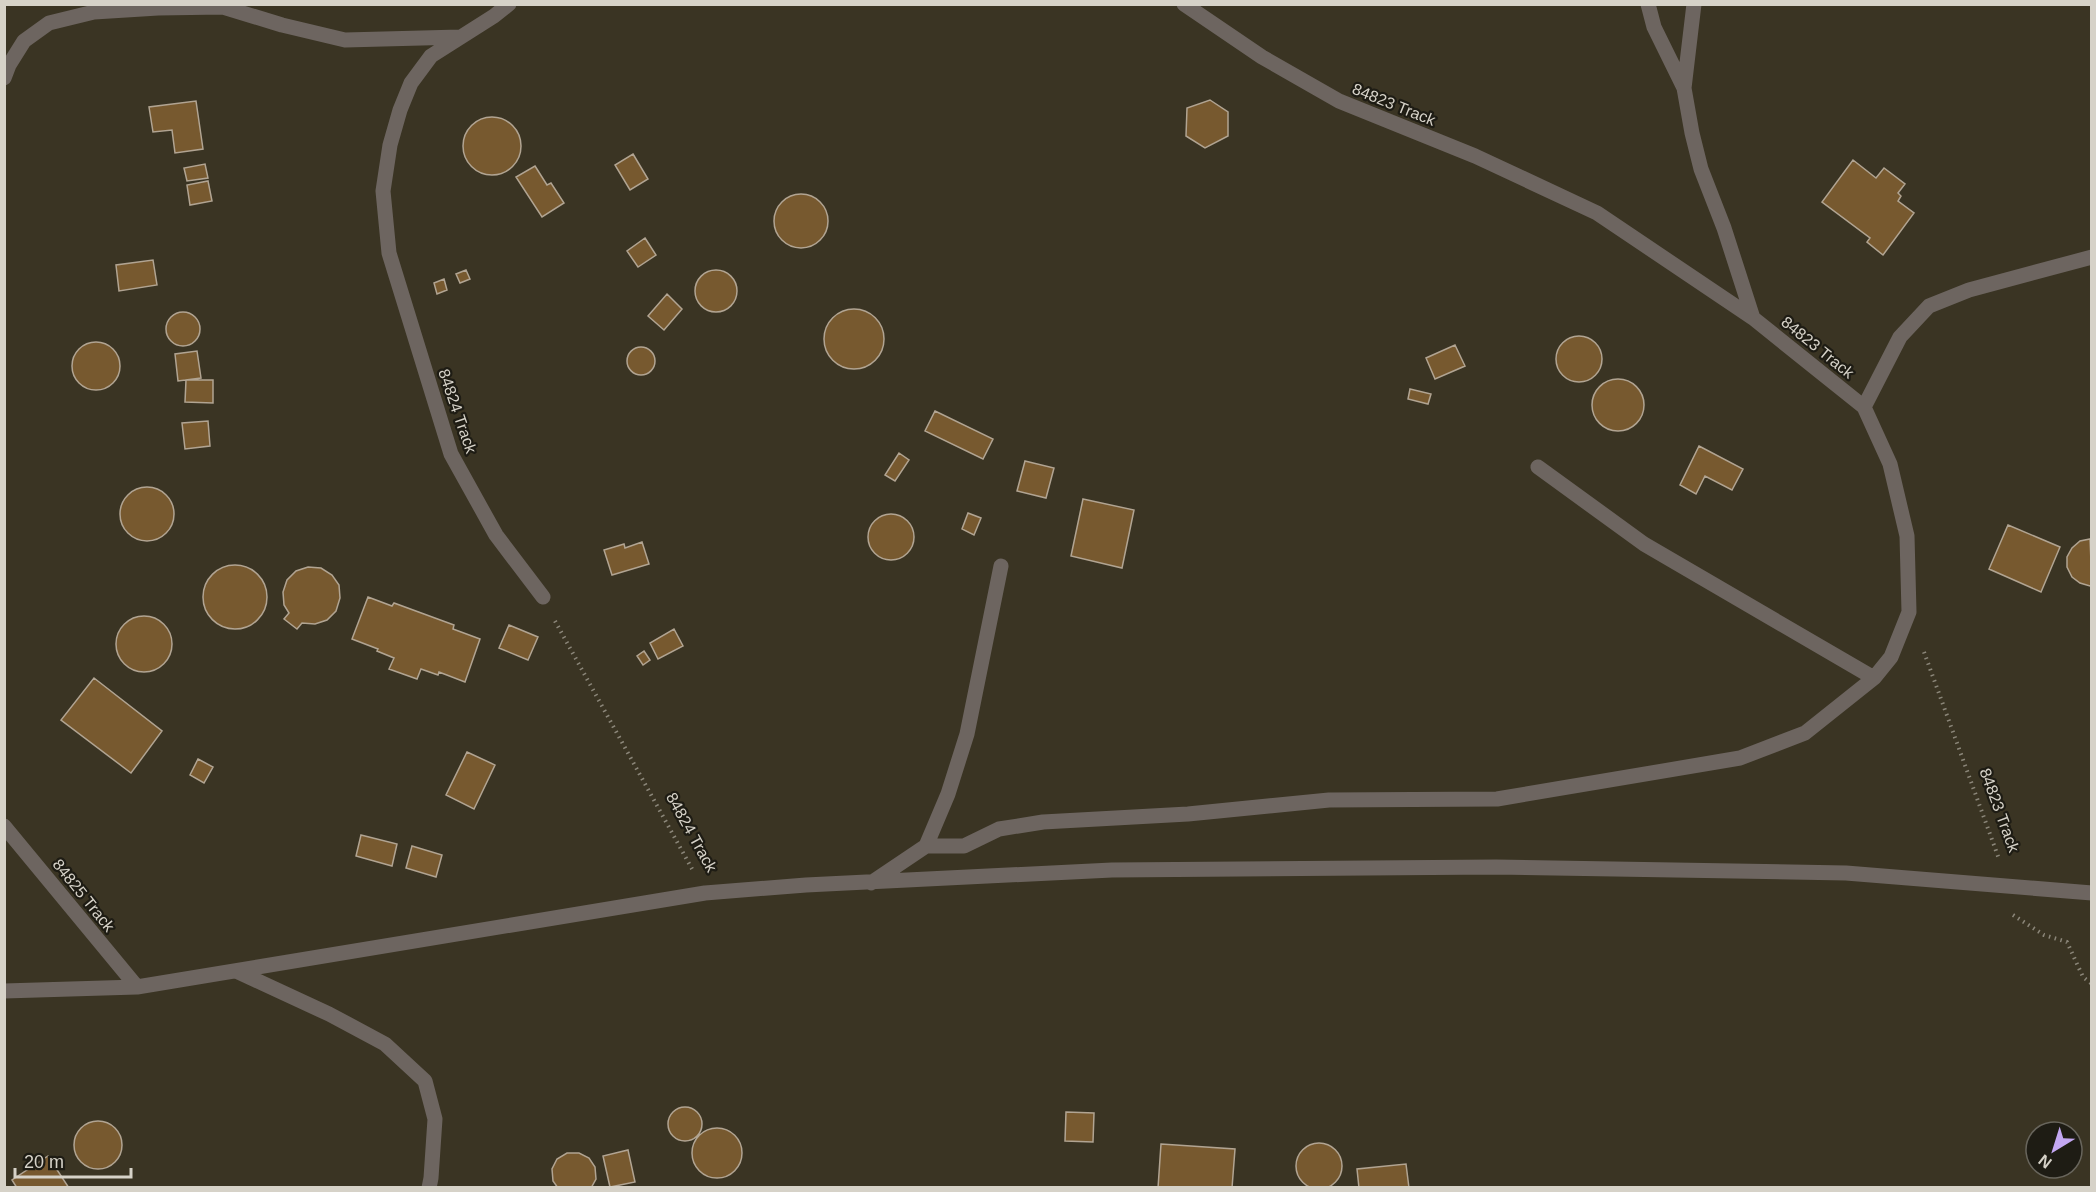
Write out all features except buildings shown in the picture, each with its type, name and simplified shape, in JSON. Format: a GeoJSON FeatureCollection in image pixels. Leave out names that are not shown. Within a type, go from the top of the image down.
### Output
{"type":"FeatureCollection","features":[{"type":"Feature","properties":{"kind":"street","name":"84824 Track"},"geometry":{"type":"LineString","coordinates":[[508,4],[494,16],[431,56],[411,82],[399,110],[390,145],[383,191],[389,252],[452,454],[496,535],[543,597]]}},
{"type":"Feature","properties":{"kind":"street","name":"84823 Track"},"geometry":{"type":"LineString","coordinates":[[1184,4],[1262,57],[1339,101],[1475,156],[1598,213],[1753,318],[1864,407],[1890,464],[1907,536],[1909,612]]}},
{"type":"Feature","properties":{"kind":"street"},"geometry":{"type":"LineString","coordinates":[[1648,4],[1654,27],[1684,88],[1701,169],[1724,228],[1753,318]]}},
{"type":"Feature","properties":{"kind":"street"},"geometry":{"type":"LineString","coordinates":[[1684,88],[1694,4]]}},
{"type":"Feature","properties":{"kind":"street"},"geometry":{"type":"LineString","coordinates":[[4,78],[24,41],[49,23],[94,12],[223,7],[282,25],[345,40],[460,37]]}},
{"type":"Feature","properties":{"kind":"street"},"geometry":{"type":"LineString","coordinates":[[1864,407],[1900,337],[1929,306],[1969,290],[2091,257]]}},
{"type":"Feature","properties":{"kind":"street"},"geometry":{"type":"LineString","coordinates":[[1538,467],[1644,544],[1874,678]]}},
{"type":"Feature","properties":{"kind":"street"},"geometry":{"type":"LineString","coordinates":[[871,883],[926,846],[948,794],[967,734],[1001,566]]}},
{"type":"Feature","properties":{"kind":"street"},"geometry":{"type":"LineString","coordinates":[[926,846],[964,846],[999,830],[1043,822],[1188,814],[1329,800],[1497,799],[1740,758],[1804,733],[1874,678],[1891,657],[1909,612]]}},
{"type":"Feature","properties":{"kind":"street","name":"84825 Track"},"geometry":{"type":"LineString","coordinates":[[4,826],[136,987]]}},
{"type":"Feature","properties":{"kind":"street"},"geometry":{"type":"LineString","coordinates":[[4,991],[136,987],[705,893],[806,885],[1112,870],[1496,867],[1846,873],[2091,893]]}},
{"type":"Feature","properties":{"kind":"street"},"geometry":{"type":"LineString","coordinates":[[236,971],[329,1014],[385,1044],[425,1081],[435,1119],[429,1188]]}},
{"type":"Feature","properties":{"kind":"path","name":"84824 Track"},"geometry":{"type":"LineString","coordinates":[[543,597],[705,893]]}},
{"type":"Feature","properties":{"kind":"path","name":"84823 Track"},"geometry":{"type":"LineString","coordinates":[[1909,612],[2009,888],[2007,912],[2044,935],[2067,942],[2083,977],[2091,984]]}}]}
